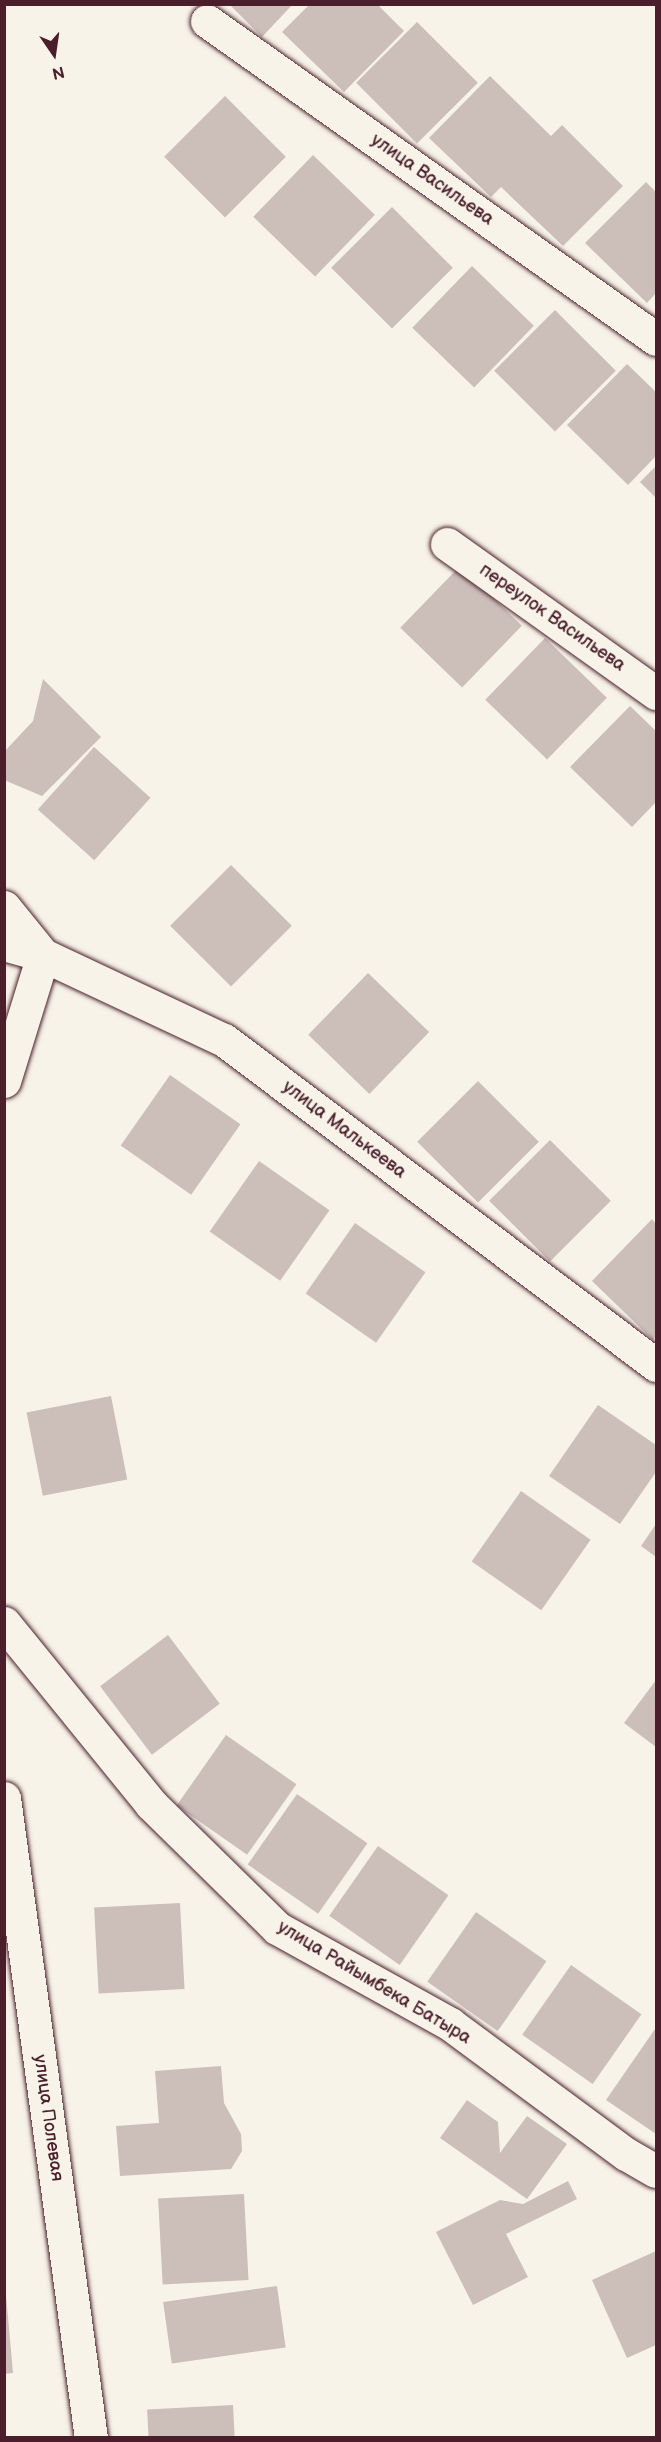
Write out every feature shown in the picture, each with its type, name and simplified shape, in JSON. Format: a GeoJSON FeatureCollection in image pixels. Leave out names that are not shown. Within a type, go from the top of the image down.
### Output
{"type":"FeatureCollection","features":[{"type":"Feature","properties":{"kind":"street","name":"улица Васильева"},"geometry":{"type":"LineString","coordinates":[[207,21],[657,339]]}},
{"type":"Feature","properties":{"kind":"street","name":"переулок Васильева"},"geometry":{"type":"LineString","coordinates":[[447,544],[657,693]]}},
{"type":"Feature","properties":{"kind":"street"},"geometry":{"type":"LineString","coordinates":[[4,907],[43,955],[4,1081]]}},
{"type":"Feature","properties":{"kind":"street","name":"улица Малькеева"},"geometry":{"type":"LineString","coordinates":[[4,944],[43,955],[224,1040],[657,1365]]}},
{"type":"Feature","properties":{"kind":"street","name":"улица Райымбека Батыра"},"geometry":{"type":"LineString","coordinates":[[4,1623],[151,1804],[277,1928],[450,2024],[626,2154],[657,2171]]}},
{"type":"Feature","properties":{"kind":"street","name":"улица Полевая"},"geometry":{"type":"LineString","coordinates":[[4,1798],[91,2438]]}},
{"type":"Feature","properties":{"kind":"building"},"geometry":{"type":"Polygon","coordinates":[[[229,4],[293,4],[262,37],[229,4]]]}},
{"type":"Feature","properties":{"kind":"building"},"geometry":{"type":"Polygon","coordinates":[[[310,4],[377,4],[404,31],[344,92],[282,32],[310,4]]]}},
{"type":"Feature","properties":{"kind":"building"},"geometry":{"type":"Polygon","coordinates":[[[417,22],[478,83],[417,144],[356,83],[417,22]]]}},
{"type":"Feature","properties":{"kind":"building"},"geometry":{"type":"Polygon","coordinates":[[[490,76],[551,136],[562,125],[623,186],[563,246],[501,187],[491,197],[429,138],[490,76]]]}},
{"type":"Feature","properties":{"kind":"building"},"geometry":{"type":"Polygon","coordinates":[[[225,96],[286,157],[225,218],[164,157],[225,96]]]}},
{"type":"Feature","properties":{"kind":"building"},"geometry":{"type":"Polygon","coordinates":[[[313,155],[375,215],[315,277],[253,217],[313,155]]]}},
{"type":"Feature","properties":{"kind":"building"},"geometry":{"type":"Polygon","coordinates":[[[646,182],[656,192],[656,293],[647,303],[585,243],[646,182]]]}},
{"type":"Feature","properties":{"kind":"building"},"geometry":{"type":"Polygon","coordinates":[[[392,207],[453,268],[392,329],[331,268],[392,207]]]}},
{"type":"Feature","properties":{"kind":"building"},"geometry":{"type":"Polygon","coordinates":[[[472,266],[534,326],[474,388],[412,328],[472,266]]]}},
{"type":"Feature","properties":{"kind":"building"},"geometry":{"type":"Polygon","coordinates":[[[555,310],[616,371],[555,432],[494,371],[555,310]]]}},
{"type":"Feature","properties":{"kind":"building"},"geometry":{"type":"Polygon","coordinates":[[[627,364],[656,392],[656,456],[628,485],[567,425],[627,364]]]}},
{"type":"Feature","properties":{"kind":"building"},"geometry":{"type":"Polygon","coordinates":[[[656,466],[656,498],[640,482],[656,466]]]}},
{"type":"Feature","properties":{"kind":"building"},"geometry":{"type":"Polygon","coordinates":[[[460,566],[522,626],[462,688],[400,628],[460,566]]]}},
{"type":"Feature","properties":{"kind":"building"},"geometry":{"type":"Polygon","coordinates":[[[545,638],[607,698],[547,760],[485,700],[545,638]]]}},
{"type":"Feature","properties":{"kind":"building"},"geometry":{"type":"Polygon","coordinates":[[[43,679],[101,737],[42,796],[4,780],[4,752],[33,721],[43,679]]]}},
{"type":"Feature","properties":{"kind":"building"},"geometry":{"type":"Polygon","coordinates":[[[630,706],[656,731],[656,802],[632,827],[570,767],[630,706]]]}},
{"type":"Feature","properties":{"kind":"building"},"geometry":{"type":"Polygon","coordinates":[[[94,747],[150,798],[94,860],[38,809],[94,747]]]}},
{"type":"Feature","properties":{"kind":"building"},"geometry":{"type":"Polygon","coordinates":[[[231,865],[292,926],[231,987],[170,926],[231,865]]]}},
{"type":"Feature","properties":{"kind":"building"},"geometry":{"type":"Polygon","coordinates":[[[368,973],[429,1032],[369,1094],[308,1035],[368,973]]]}},
{"type":"Feature","properties":{"kind":"building"},"geometry":{"type":"Polygon","coordinates":[[[170,1075],[240,1124],[191,1195],[121,1145],[170,1075]]]}},
{"type":"Feature","properties":{"kind":"building"},"geometry":{"type":"Polygon","coordinates":[[[478,1081],[539,1142],[478,1203],[417,1142],[478,1081]]]}},
{"type":"Feature","properties":{"kind":"building"},"geometry":{"type":"Polygon","coordinates":[[[550,1140],[611,1201],[550,1262],[489,1201],[550,1140]]]}},
{"type":"Feature","properties":{"kind":"building"},"geometry":{"type":"Polygon","coordinates":[[[259,1161],[329,1210],[280,1281],[210,1231],[259,1161]]]}},
{"type":"Feature","properties":{"kind":"building"},"geometry":{"type":"Polygon","coordinates":[[[652,1219],[656,1224],[656,1336],[653,1340],[592,1281],[652,1219]]]}},
{"type":"Feature","properties":{"kind":"building"},"geometry":{"type":"Polygon","coordinates":[[[355,1223],[425,1272],[376,1343],[306,1293],[355,1223]]]}},
{"type":"Feature","properties":{"kind":"building"},"geometry":{"type":"Polygon","coordinates":[[[111,1396],[127,1479],[43,1496],[27,1412],[111,1396]]]}},
{"type":"Feature","properties":{"kind":"building"},"geometry":{"type":"Polygon","coordinates":[[[598,1405],[656,1445],[656,1472],[620,1524],[549,1476],[598,1405]]]}},
{"type":"Feature","properties":{"kind":"building"},"geometry":{"type":"Polygon","coordinates":[[[521,1491],[591,1540],[541,1610],[472,1561],[521,1491]]]}},
{"type":"Feature","properties":{"kind":"building"},"geometry":{"type":"Polygon","coordinates":[[[656,1524],[656,1557],[641,1546],[656,1524]]]}},
{"type":"Feature","properties":{"kind":"building"},"geometry":{"type":"Polygon","coordinates":[[[168,1635],[220,1704],[152,1755],[100,1686],[168,1635]]]}},
{"type":"Feature","properties":{"kind":"building"},"geometry":{"type":"Polygon","coordinates":[[[656,1680],[656,1747],[624,1723],[656,1680]]]}},
{"type":"Feature","properties":{"kind":"building"},"geometry":{"type":"Polygon","coordinates":[[[226,1735],[296,1784],[247,1855],[177,1805],[226,1735]]]}},
{"type":"Feature","properties":{"kind":"building"},"geometry":{"type":"Polygon","coordinates":[[[297,1794],[367,1843],[318,1914],[248,1864],[297,1794]]]}},
{"type":"Feature","properties":{"kind":"building"},"geometry":{"type":"Polygon","coordinates":[[[378,1846],[448,1895],[400,1965],[329,1916],[378,1846]]]}},
{"type":"Feature","properties":{"kind":"building"},"geometry":{"type":"Polygon","coordinates":[[[180,1903],[185,1989],[99,1993],[94,1908],[180,1903]]]}},
{"type":"Feature","properties":{"kind":"building"},"geometry":{"type":"Polygon","coordinates":[[[476,1912],[546,1961],[498,2031],[427,1982],[476,1912]]]}},
{"type":"Feature","properties":{"kind":"building"},"geometry":{"type":"Polygon","coordinates":[[[571,1965],[641,2014],[593,2084],[522,2035],[571,1965]]]}},
{"type":"Feature","properties":{"kind":"building"},"geometry":{"type":"Polygon","coordinates":[[[656,2030],[656,2134],[606,2100],[656,2030]]]}},
{"type":"Feature","properties":{"kind":"building"},"geometry":{"type":"Polygon","coordinates":[[[221,2066],[224,2103],[241,2134],[242,2151],[231,2169],[120,2176],[116,2126],[159,2123],[155,2071],[221,2066]]]}},
{"type":"Feature","properties":{"kind":"building"},"geometry":{"type":"Polygon","coordinates":[[[467,2100],[498,2122],[500,2153],[527,2116],[567,2144],[527,2199],[440,2138],[467,2100]]]}},
{"type":"Feature","properties":{"kind":"building"},"geometry":{"type":"Polygon","coordinates":[[[568,2181],[577,2199],[506,2234],[528,2277],[473,2305],[436,2232],[500,2200],[523,2204],[568,2181]]]}},
{"type":"Feature","properties":{"kind":"building"},"geometry":{"type":"Polygon","coordinates":[[[244,2194],[249,2280],[163,2284],[158,2199],[244,2194]]]}},
{"type":"Feature","properties":{"kind":"building"},"geometry":{"type":"Polygon","coordinates":[[[656,2251],[656,2345],[627,2358],[592,2280],[656,2251]]]}},
{"type":"Feature","properties":{"kind":"building"},"geometry":{"type":"Polygon","coordinates":[[[277,2286],[286,2347],[172,2363],[163,2302],[277,2286]]]}},
{"type":"Feature","properties":{"kind":"building"},"geometry":{"type":"Polygon","coordinates":[[[6,2295],[13,2373],[4,2374],[4,2296],[6,2295]]]}},
{"type":"Feature","properties":{"kind":"building"},"geometry":{"type":"Polygon","coordinates":[[[233,2405],[235,2438],[149,2438],[147,2410],[233,2405]]]}}]}
